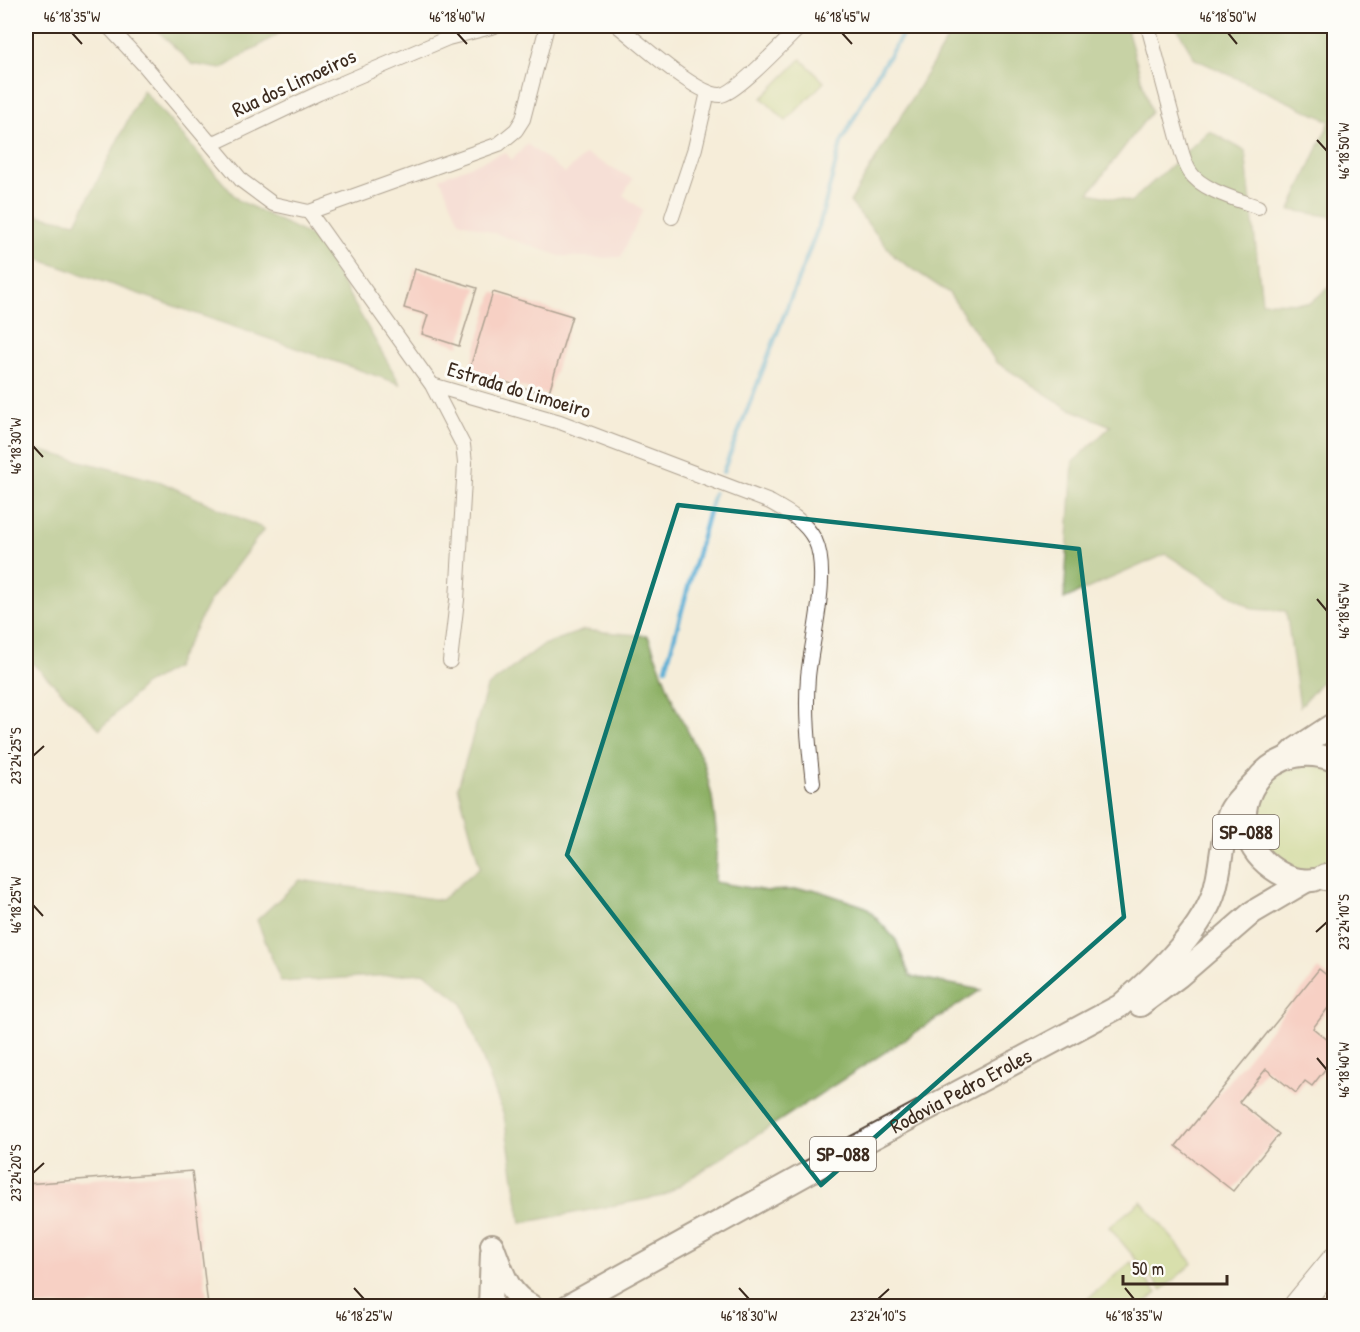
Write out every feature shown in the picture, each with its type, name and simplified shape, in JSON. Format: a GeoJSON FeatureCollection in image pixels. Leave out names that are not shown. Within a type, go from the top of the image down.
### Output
{"type":"FeatureCollection","features":[{"type":"Feature","properties":{"kind":"highway"},"geometry":{"type":"LineString","coordinates":[[1297,1306],[1335,1261]]}},
{"type":"Feature","properties":{"kind":"main road","name":"Rodovia Pedro Eroles"},"geometry":{"type":"LineString","coordinates":[[568,1306],[835,1158],[1120,1006],[1172,957],[1203,913],[1212,896],[1230,812],[1269,767],[1288,757],[1296,749],[1335,724]]}},
{"type":"Feature","properties":{"kind":"main road","name":"Rodovia Pedro Eroles"},"geometry":{"type":"LineString","coordinates":[[1288,757],[1305,754],[1323,755],[1335,760]]}},
{"type":"Feature","properties":{"kind":"main road","name":"Rodovia Pedro Eroles"},"geometry":{"type":"LineString","coordinates":[[1255,782],[1247,799],[1244,817],[1247,835],[1255,852],[1267,866],[1283,875],[1324,878]]}},
{"type":"Feature","properties":{"kind":"main road","name":"Rodovia Pedro Eroles"},"geometry":{"type":"LineString","coordinates":[[599,1306],[1132,1010],[1179,976],[1253,912],[1324,878]]}},
{"type":"Feature","properties":{"kind":"main road"},"geometry":{"type":"LineString","coordinates":[[490,1306],[492,1245],[510,1288],[519,1300],[531,1306]]}},
{"type":"Feature","properties":{"kind":"street"},"geometry":{"type":"LineString","coordinates":[[108,26],[242,181],[273,204],[309,212],[499,144],[509,137],[523,119],[535,80],[547,26]]}},
{"type":"Feature","properties":{"kind":"street","name":"Rua dos Limoeiros"},"geometry":{"type":"LineString","coordinates":[[212,144],[319,93],[448,38],[495,26]]}},
{"type":"Feature","properties":{"kind":"street"},"geometry":{"type":"LineString","coordinates":[[618,26],[693,84],[708,92],[722,95],[737,88],[801,26]]}},
{"type":"Feature","properties":{"kind":"street"},"geometry":{"type":"LineString","coordinates":[[1148,26],[1182,153],[1190,173],[1214,190],[1258,207]]}},
{"type":"Feature","properties":{"kind":"street"},"geometry":{"type":"LineString","coordinates":[[672,217],[695,148],[708,92]]}},
{"type":"Feature","properties":{"kind":"street","name":"Estrada do Limoeiro"},"geometry":{"type":"LineString","coordinates":[[309,212],[432,385],[560,422],[770,502],[795,516],[805,526],[816,541],[820,560],[820,596],[816,636],[808,675],[806,723],[813,783]]}},
{"type":"Feature","properties":{"kind":"street"},"geometry":{"type":"LineString","coordinates":[[432,385],[463,445],[465,463],[450,662]]}},
{"type":"Feature","properties":{"kind":"highlighted area"},"geometry":{"type":"Polygon","coordinates":[[[678,505],[1079,549],[1124,917],[821,1185],[567,855],[678,505]]]}},
{"type":"Feature","properties":{"kind":"shaded area"},"geometry":{"type":"Polygon","coordinates":[[[527,144],[565,173],[586,154],[633,179],[623,195],[643,210],[621,257],[560,256],[459,221],[440,178],[505,152],[512,160],[527,144]]]}},
{"type":"Feature","properties":{"kind":"green space"},"geometry":{"type":"Polygon","coordinates":[[[153,26],[291,26],[221,69],[192,64],[153,26]]]}},
{"type":"Feature","properties":{"kind":"green space"},"geometry":{"type":"Polygon","coordinates":[[[955,26],[1126,26],[1151,112],[1089,193],[1131,202],[1209,131],[1245,151],[1262,302],[1310,303],[1334,283],[1334,667],[1300,707],[1286,611],[1253,609],[1166,554],[1064,599],[1073,462],[1111,426],[1068,408],[996,362],[949,293],[896,258],[850,202],[955,26]]]}},
{"type":"Feature","properties":{"kind":"green space"},"geometry":{"type":"Polygon","coordinates":[[[1176,26],[1334,26],[1334,217],[1290,210],[1330,121],[1195,59],[1176,26]]]}},
{"type":"Feature","properties":{"kind":"green space"},"geometry":{"type":"Polygon","coordinates":[[[801,59],[824,82],[786,121],[762,98],[801,59]]]}},
{"type":"Feature","properties":{"kind":"green space"},"geometry":{"type":"Polygon","coordinates":[[[143,90],[238,200],[317,239],[400,384],[26,255],[26,213],[76,223],[143,90]]]}},
{"type":"Feature","properties":{"kind":"green space"},"geometry":{"type":"Polygon","coordinates":[[[26,447],[161,482],[264,529],[209,602],[175,668],[144,685],[100,729],[26,657],[26,447]]]}},
{"type":"Feature","properties":{"kind":"green space"},"geometry":{"type":"Polygon","coordinates":[[[584,630],[648,636],[675,706],[704,763],[712,797],[717,838],[715,882],[767,891],[813,889],[866,907],[896,940],[910,976],[981,990],[663,1196],[521,1223],[504,1116],[462,1003],[425,973],[281,982],[257,920],[300,880],[441,900],[480,867],[458,787],[487,687],[543,645],[584,630]]]}},
{"type":"Feature","properties":{"kind":"green space"},"geometry":{"type":"Polygon","coordinates":[[[1311,765],[1328,769],[1334,774],[1334,861],[1309,870],[1287,866],[1270,853],[1259,833],[1256,811],[1262,790],[1280,774],[1311,765]]]}},
{"type":"Feature","properties":{"kind":"green space"},"geometry":{"type":"Polygon","coordinates":[[[1141,1201],[1193,1263],[1162,1290],[1109,1227],[1141,1201]]]}},
{"type":"Feature","properties":{"kind":"green space"},"geometry":{"type":"Polygon","coordinates":[[[1131,1262],[1157,1293],[1142,1306],[1079,1306],[1131,1262]]]}},
{"type":"Feature","properties":{"kind":"building"},"geometry":{"type":"Polygon","coordinates":[[[415,269],[477,288],[459,346],[422,334],[428,315],[404,308],[415,269]]]}},
{"type":"Feature","properties":{"kind":"building"},"geometry":{"type":"Polygon","coordinates":[[[493,292],[572,316],[548,395],[469,371],[493,292]]]}},
{"type":"Feature","properties":{"kind":"building"},"geometry":{"type":"Polygon","coordinates":[[[1319,969],[1334,981],[1334,1000],[1313,1028],[1334,1045],[1334,1058],[1312,1086],[1305,1081],[1296,1093],[1266,1069],[1239,1102],[1279,1134],[1233,1191],[1176,1146],[1319,969]]]}},
{"type":"Feature","properties":{"kind":"building"},"geometry":{"type":"Polygon","coordinates":[[[192,1171],[208,1306],[26,1306],[26,1184],[192,1171]]]}},
{"type":"Feature","properties":{"kind":"waterway"},"geometry":{"type":"LineString","coordinates":[[723,472],[820,223],[841,143],[876,76],[908,26]]}},
{"type":"Feature","properties":{"kind":"waterway"},"geometry":{"type":"LineString","coordinates":[[666,668],[714,493]]}}]}
